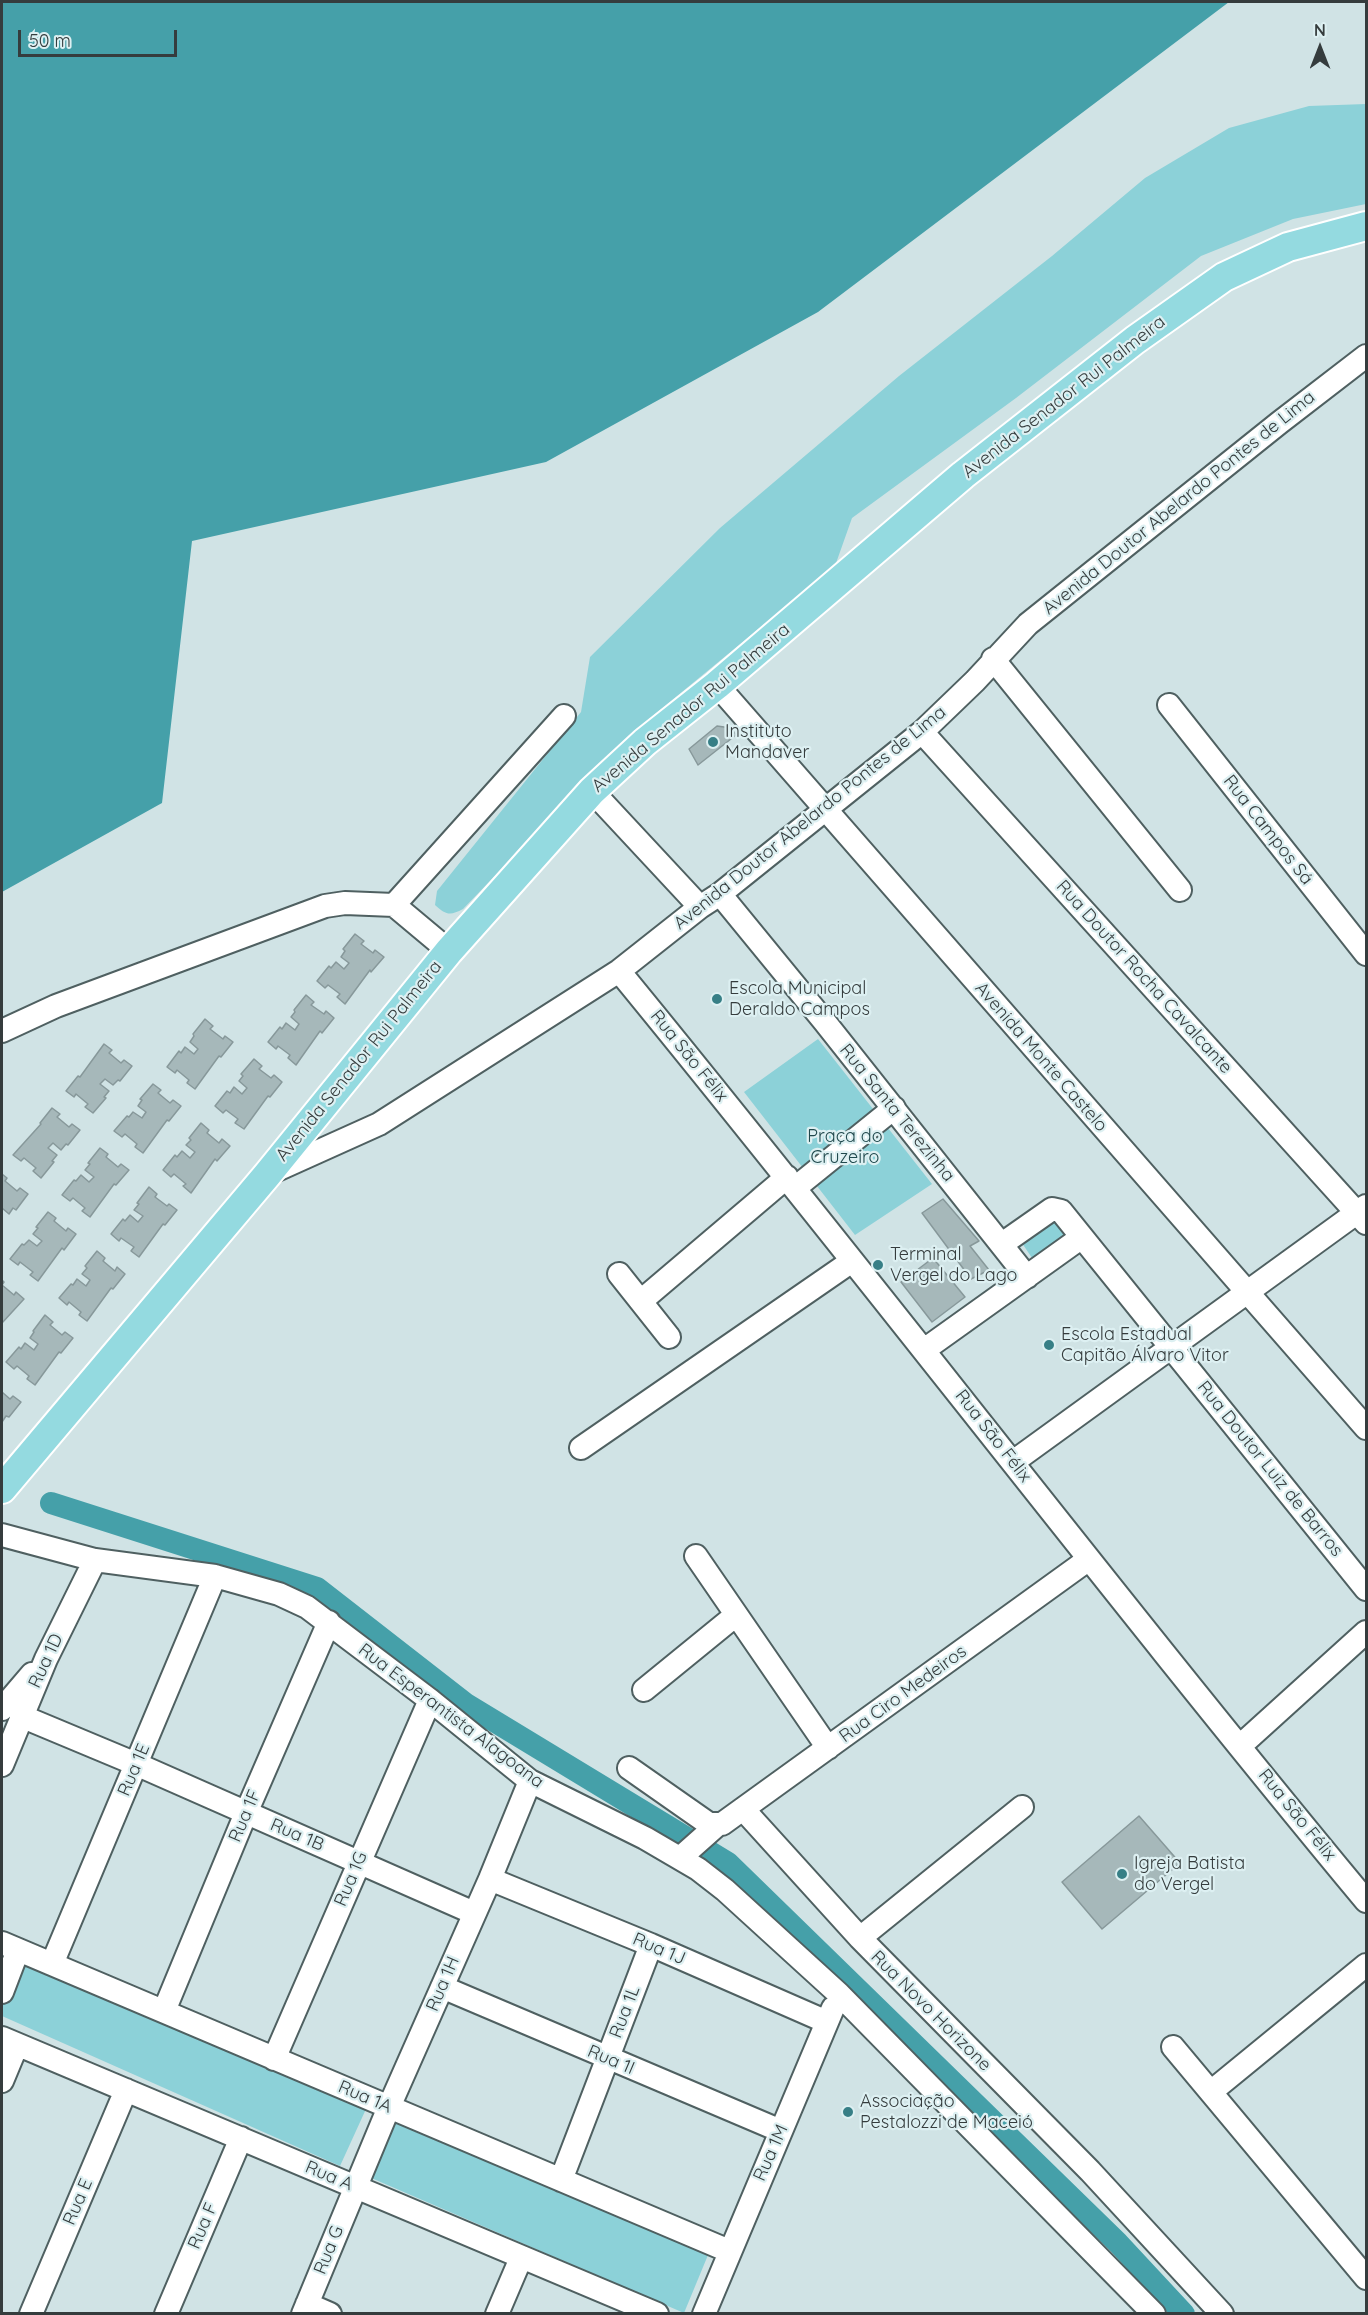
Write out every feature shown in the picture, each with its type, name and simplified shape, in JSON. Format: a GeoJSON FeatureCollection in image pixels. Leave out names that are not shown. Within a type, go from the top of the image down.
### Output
{"type":"FeatureCollection","features":[{"type":"Feature","properties":{"kind":"main road","name":"Avenida Senador Rui Palmeira"},"geometry":{"type":"LineString","coordinates":[[2,1489],[267,1175],[449,951],[592,791],[645,742],[717,686],[963,475],[1135,340],[1224,277],[1288,247],[1363,227]]}},
{"type":"Feature","properties":{"kind":"street","name":"Avenida Doutor Abelardo Pontes de Lima"},"geometry":{"type":"LineString","coordinates":[[267,1175],[379,1124],[619,971],[720,894],[922,732],[1037,617],[1234,458],[1366,356]]}},
{"type":"Feature","properties":{"kind":"street"},"geometry":{"type":"LineString","coordinates":[[993,659],[1179,890]]}},
{"type":"Feature","properties":{"kind":"street","name":"Avenida Monte Castelo"},"geometry":{"type":"LineString","coordinates":[[717,686],[1366,1428]]}},
{"type":"Feature","properties":{"kind":"street","name":"Rua Campos Sá"},"geometry":{"type":"LineString","coordinates":[[1169,705],[1366,954]]}},
{"type":"Feature","properties":{"kind":"street"},"geometry":{"type":"LineString","coordinates":[[394,905],[564,716]]}},
{"type":"Feature","properties":{"kind":"street","name":"Rua Doutor Rocha Cavalcante"},"geometry":{"type":"LineString","coordinates":[[922,732],[1363,1214]]}},
{"type":"Feature","properties":{"kind":"street"},"geometry":{"type":"LineString","coordinates":[[592,791],[700,908]]}},
{"type":"Feature","properties":{"kind":"street","name":"Rua Santa Terezinha"},"geometry":{"type":"LineString","coordinates":[[720,894],[1027,1276]]}},
{"type":"Feature","properties":{"kind":"street"},"geometry":{"type":"LineString","coordinates":[[2,1031],[56,1006],[325,906],[345,903],[394,905],[449,951]]}},
{"type":"Feature","properties":{"kind":"street","name":"Rua São Félix"},"geometry":{"type":"LineString","coordinates":[[619,971],[791,1183],[1089,1559],[1366,1899]]}},
{"type":"Feature","properties":{"kind":"street"},"geometry":{"type":"LineString","coordinates":[[641,1301],[791,1183],[894,1108]]}},
{"type":"Feature","properties":{"kind":"street","name":"Rua Doutor Luiz de Barros"},"geometry":{"type":"LineString","coordinates":[[1002,1244],[1052,1209],[1056,1208],[1061,1211],[1366,1589]]}},
{"type":"Feature","properties":{"kind":"street"},"geometry":{"type":"LineString","coordinates":[[1014,1462],[1247,1293],[1363,1214]]}},
{"type":"Feature","properties":{"kind":"street"},"geometry":{"type":"LineString","coordinates":[[924,1350],[1082,1237]]}},
{"type":"Feature","properties":{"kind":"street"},"geometry":{"type":"LineString","coordinates":[[581,1448],[852,1261]]}},
{"type":"Feature","properties":{"kind":"street"},"geometry":{"type":"LineString","coordinates":[[619,1274],[669,1336]]}},
{"type":"Feature","properties":{"kind":"street","name":"Rua Esperantista Alagoana"},"geometry":{"type":"LineString","coordinates":[[2,1535],[95,1560],[215,1576],[279,1594],[307,1607],[329,1622],[530,1781],[645,1839],[700,1838],[698,1869],[725,1890],[839,1994],[1154,2313]]}},
{"type":"Feature","properties":{"kind":"street"},"geometry":{"type":"LineString","coordinates":[[696,1556],[828,1748]]}},
{"type":"Feature","properties":{"kind":"street","name":"Rua Ciro Medeiros"},"geometry":{"type":"LineString","coordinates":[[700,1838],[1089,1559]]}},
{"type":"Feature","properties":{"kind":"street","name":"Rua 1D"},"geometry":{"type":"LineString","coordinates":[[11,1713],[46,1659],[95,1560]]}},
{"type":"Feature","properties":{"kind":"street","name":"Rua 1E"},"geometry":{"type":"LineString","coordinates":[[52,1964],[215,1576]]}},
{"type":"Feature","properties":{"kind":"street"},"geometry":{"type":"LineString","coordinates":[[644,1690],[736,1615]]}},
{"type":"Feature","properties":{"kind":"street","name":"Rua 1F"},"geometry":{"type":"LineString","coordinates":[[164,2012],[246,1813],[329,1622]]}},
{"type":"Feature","properties":{"kind":"street"},"geometry":{"type":"LineString","coordinates":[[1240,1746],[1366,1632]]}},
{"type":"Feature","properties":{"kind":"street","name":"Rua 1G"},"geometry":{"type":"LineString","coordinates":[[274,2059],[430,1700]]}},
{"type":"Feature","properties":{"kind":"street"},"geometry":{"type":"LineString","coordinates":[[2,1765],[11,1713]]}},
{"type":"Feature","properties":{"kind":"street","name":"Rua 1B"},"geometry":{"type":"LineString","coordinates":[[11,1713],[136,1764],[474,1912]]}},
{"type":"Feature","properties":{"kind":"street"},"geometry":{"type":"LineString","coordinates":[[629,1768],[700,1838]]}},
{"type":"Feature","properties":{"kind":"street","name":"Rua 1H"},"geometry":{"type":"LineString","coordinates":[[356,2187],[490,1879],[530,1781]]}},
{"type":"Feature","properties":{"kind":"street"},"geometry":{"type":"LineString","coordinates":[[860,1938],[1022,1807]]}},
{"type":"Feature","properties":{"kind":"street","name":"Rua Novo Horizone"},"geometry":{"type":"LineString","coordinates":[[743,1809],[860,1938],[1090,2171],[1222,2313]]}},
{"type":"Feature","properties":{"kind":"street","name":"Rua 1J"},"geometry":{"type":"LineString","coordinates":[[490,1879],[651,1945],[827,2022]]}},
{"type":"Feature","properties":{"kind":"street","name":"Rua 1L"},"geometry":{"type":"LineString","coordinates":[[561,2180],[651,1945]]}},
{"type":"Feature","properties":{"kind":"street"},"geometry":{"type":"LineString","coordinates":[[2,1992],[10,1947]]}},
{"type":"Feature","properties":{"kind":"street","name":"Rua 1A"},"geometry":{"type":"LineString","coordinates":[[10,1947],[729,2251]]}},
{"type":"Feature","properties":{"kind":"street"},"geometry":{"type":"LineString","coordinates":[[1212,2091],[1366,1965]]}},
{"type":"Feature","properties":{"kind":"street","name":"Rua 1I"},"geometry":{"type":"LineString","coordinates":[[442,1987],[781,2131]]}},
{"type":"Feature","properties":{"kind":"street","name":"Rua 1M"},"geometry":{"type":"LineString","coordinates":[[704,2313],[839,1994]]}},
{"type":"Feature","properties":{"kind":"street"},"geometry":{"type":"LineString","coordinates":[[2,2081],[9,2041]]}},
{"type":"Feature","properties":{"kind":"street","name":"Rua A"},"geometry":{"type":"LineString","coordinates":[[9,2041],[521,2258],[657,2313]]}},
{"type":"Feature","properties":{"kind":"street"},"geometry":{"type":"LineString","coordinates":[[1173,2047],[1366,2278]]}},
{"type":"Feature","properties":{"kind":"street","name":"Rua E"},"geometry":{"type":"LineString","coordinates":[[31,2313],[126,2090]]}},
{"type":"Feature","properties":{"kind":"street","name":"Rua F"},"geometry":{"type":"LineString","coordinates":[[166,2313],[241,2138]]}},
{"type":"Feature","properties":{"kind":"street","name":"Rua G"},"geometry":{"type":"LineString","coordinates":[[305,2309],[356,2187]]}},
{"type":"Feature","properties":{"kind":"street"},"geometry":{"type":"LineString","coordinates":[[497,2313],[521,2258]]}},
{"type":"Feature","properties":{"kind":"street"},"geometry":{"type":"LineString","coordinates":[[305,2309],[330,2313]]}},
{"type":"Feature","properties":{"kind":"green space"},"geometry":{"type":"Polygon","coordinates":[[[1366,104],[1366,204],[1293,219],[1201,256],[1016,398],[852,518],[835,566],[637,729],[463,909],[455,913],[448,913],[435,905],[437,891],[581,712],[590,657],[720,528],[899,376],[1052,256],[1145,178],[1229,128],[1309,106],[1366,104]]]}},
{"type":"Feature","properties":{"kind":"green space","name":"Praça do Cruzeiro"},"geometry":{"type":"Polygon","coordinates":[[[818,1039],[932,1184],[855,1235],[744,1092],[818,1039]]]}},
{"type":"Feature","properties":{"kind":"green space"},"geometry":{"type":"Polygon","coordinates":[[[1055,1213],[1071,1237],[1034,1261],[1020,1240],[1055,1213]]]}},
{"type":"Feature","properties":{"kind":"green space"},"geometry":{"type":"Polygon","coordinates":[[[4,1955],[366,2109],[340,2166],[2,2016],[2,1960],[4,1955]]]}},
{"type":"Feature","properties":{"kind":"green space"},"geometry":{"type":"Polygon","coordinates":[[[390,2121],[708,2255],[684,2313],[369,2177],[390,2121]]]}},
{"type":"Feature","properties":{"kind":"shaded area"},"geometry":{"type":"Polygon","coordinates":[[[2,2],[1229,2],[818,312],[546,462],[192,541],[162,803],[2,892],[2,2]]]}},
{"type":"Feature","properties":{"kind":"building","name":"Instituto Mandaver"},"geometry":{"type":"Polygon","coordinates":[[[717,726],[731,728],[736,735],[698,765],[689,749],[717,726]]]}},
{"type":"Feature","properties":{"kind":"building"},"geometry":{"type":"Polygon","coordinates":[[[355,934],[364,941],[361,944],[373,953],[375,950],[384,957],[371,972],[370,970],[345,1004],[337,997],[340,994],[328,985],[325,988],[317,981],[329,966],[331,968],[336,962],[344,969],[349,963],[341,957],[345,951],[343,949],[355,934]]]}},
{"type":"Feature","properties":{"kind":"building"},"geometry":{"type":"Polygon","coordinates":[[[306,995],[314,1002],[311,1005],[324,1014],[326,1011],[334,1018],[322,1033],[320,1031],[296,1065],[288,1058],[290,1055],[278,1046],[276,1049],[268,1042],[286,1023],[295,1030],[299,1024],[291,1017],[306,995]]]}},
{"type":"Feature","properties":{"kind":"building"},"geometry":{"type":"Polygon","coordinates":[[[205,1019],[213,1026],[210,1029],[223,1039],[225,1036],[233,1042],[221,1057],[219,1056],[195,1089],[187,1083],[189,1080],[177,1070],[175,1073],[167,1067],[185,1047],[194,1054],[198,1049],[190,1042],[193,1034],[205,1019]]]}},
{"type":"Feature","properties":{"kind":"building"},"geometry":{"type":"Polygon","coordinates":[[[104,1044],[112,1050],[109,1053],[121,1063],[124,1060],[132,1066],[120,1081],[118,1080],[113,1085],[105,1079],[100,1084],[109,1091],[93,1113],[85,1107],[88,1104],[76,1094],[74,1097],[66,1091],[78,1076],[80,1077],[104,1044]]]}},
{"type":"Feature","properties":{"kind":"building"},"geometry":{"type":"Polygon","coordinates":[[[254,1059],[262,1066],[259,1069],[271,1078],[274,1075],[282,1082],[270,1097],[268,1096],[244,1129],[235,1123],[238,1119],[226,1110],[223,1113],[215,1106],[227,1091],[230,1093],[234,1087],[242,1094],[247,1088],[239,1081],[243,1076],[241,1074],[254,1059]]]}},
{"type":"Feature","properties":{"kind":"building"},"geometry":{"type":"Polygon","coordinates":[[[153,1084],[161,1090],[158,1093],[170,1103],[173,1100],[181,1106],[169,1121],[167,1120],[143,1153],[135,1147],[137,1144],[125,1134],[122,1137],[114,1131],[133,1112],[142,1118],[146,1112],[138,1106],[142,1100],[140,1099],[153,1084]]]}},
{"type":"Feature","properties":{"kind":"building"},"geometry":{"type":"Polygon","coordinates":[[[52,1108],[60,1114],[57,1117],[69,1127],[72,1124],[80,1130],[61,1150],[53,1143],[48,1148],[57,1155],[41,1178],[33,1171],[36,1168],[24,1158],[21,1161],[13,1155],[52,1108]]]}},
{"type":"Feature","properties":{"kind":"building"},"geometry":{"type":"Polygon","coordinates":[[[201,1123],[209,1130],[207,1133],[219,1143],[222,1139],[230,1146],[217,1161],[215,1159],[191,1193],[183,1186],[186,1184],[174,1174],[171,1177],[163,1170],[175,1155],[177,1157],[182,1151],[190,1158],[195,1152],[186,1145],[201,1123]]]}},
{"type":"Feature","properties":{"kind":"building"},"geometry":{"type":"Polygon","coordinates":[[[100,1148],[108,1154],[106,1157],[118,1167],[121,1164],[129,1170],[116,1185],[114,1184],[90,1217],[82,1211],[85,1208],[73,1198],[70,1201],[62,1195],[81,1175],[89,1182],[94,1177],[85,1170],[100,1148]]]}},
{"type":"Feature","properties":{"kind":"building"},"geometry":{"type":"Polygon","coordinates":[[[2,1174],[7,1178],[5,1181],[17,1191],[20,1188],[28,1194],[16,1210],[13,1208],[9,1214],[2,1208],[2,1174]]]}},
{"type":"Feature","properties":{"kind":"building"},"geometry":{"type":"Polygon","coordinates":[[[149,1187],[157,1194],[155,1197],[177,1210],[165,1225],[163,1224],[139,1257],[131,1251],[134,1247],[121,1238],[119,1241],[111,1234],[123,1219],[125,1221],[130,1215],[138,1222],[143,1216],[134,1210],[149,1187]]]}},
{"type":"Feature","properties":{"kind":"building"},"geometry":{"type":"Polygon","coordinates":[[[943,1199],[979,1241],[970,1246],[989,1270],[971,1279],[922,1213],[943,1199]]]}},
{"type":"Feature","properties":{"kind":"building"},"geometry":{"type":"Polygon","coordinates":[[[48,1212],[56,1218],[54,1221],[66,1231],[68,1228],[76,1234],[64,1250],[62,1248],[38,1281],[30,1275],[33,1272],[20,1262],[18,1265],[10,1259],[22,1244],[24,1245],[29,1240],[37,1246],[42,1241],[33,1234],[48,1212]]]}},
{"type":"Feature","properties":{"kind":"building"},"geometry":{"type":"Polygon","coordinates":[[[97,1251],[105,1258],[103,1261],[115,1271],[117,1267],[125,1274],[113,1289],[111,1288],[87,1321],[79,1315],[81,1312],[69,1302],[67,1305],[59,1298],[77,1279],[86,1286],[90,1280],[82,1274],[87,1268],[85,1266],[97,1251]]]}},
{"type":"Feature","properties":{"kind":"building"},"geometry":{"type":"Polygon","coordinates":[[[933,1258],[965,1297],[932,1322],[901,1282],[933,1258]]]}},
{"type":"Feature","properties":{"kind":"building"},"geometry":{"type":"Polygon","coordinates":[[[2,1285],[14,1295],[16,1292],[24,1299],[2,1323],[2,1285]]]}},
{"type":"Feature","properties":{"kind":"building"},"geometry":{"type":"Polygon","coordinates":[[[45,1315],[53,1322],[50,1325],[62,1335],[65,1332],[73,1338],[61,1353],[59,1352],[35,1385],[27,1379],[29,1376],[17,1366],[14,1369],[6,1362],[25,1343],[34,1350],[38,1344],[30,1338],[45,1315]]]}},
{"type":"Feature","properties":{"kind":"building"},"geometry":{"type":"Polygon","coordinates":[[[2,1392],[10,1399],[13,1396],[21,1402],[2,1422],[2,1392]]]}},
{"type":"Feature","properties":{"kind":"building"},"geometry":{"type":"Polygon","coordinates":[[[1139,1816],[1180,1863],[1102,1929],[1062,1882],[1139,1816]]]}},
{"type":"Feature","properties":{"kind":"waterway"},"geometry":{"type":"LineString","coordinates":[[51,1503],[317,1588],[466,1704],[728,1863],[1118,2243],[1184,2314]]}},
{"type":"Feature","properties":{"kind":"place","name":"Instituto Mandaver"},"geometry":{"type":"Point","coordinates":[713,742]}},
{"type":"Feature","properties":{"kind":"place","name":"Escola Municipal Deraldo Campos"},"geometry":{"type":"Point","coordinates":[717,999]}},
{"type":"Feature","properties":{"kind":"place","name":"Terminal Vergel do Lago"},"geometry":{"type":"Point","coordinates":[878,1265]}},
{"type":"Feature","properties":{"kind":"place","name":"Escola Estadual Capitão Álvaro Vitor"},"geometry":{"type":"Point","coordinates":[1049,1345]}},
{"type":"Feature","properties":{"kind":"place","name":"Igreja Batista do Vergel"},"geometry":{"type":"Point","coordinates":[1122,1874]}},
{"type":"Feature","properties":{"kind":"place","name":"Associação Pestalozzi de Maceió"},"geometry":{"type":"Point","coordinates":[848,2112]}}]}
